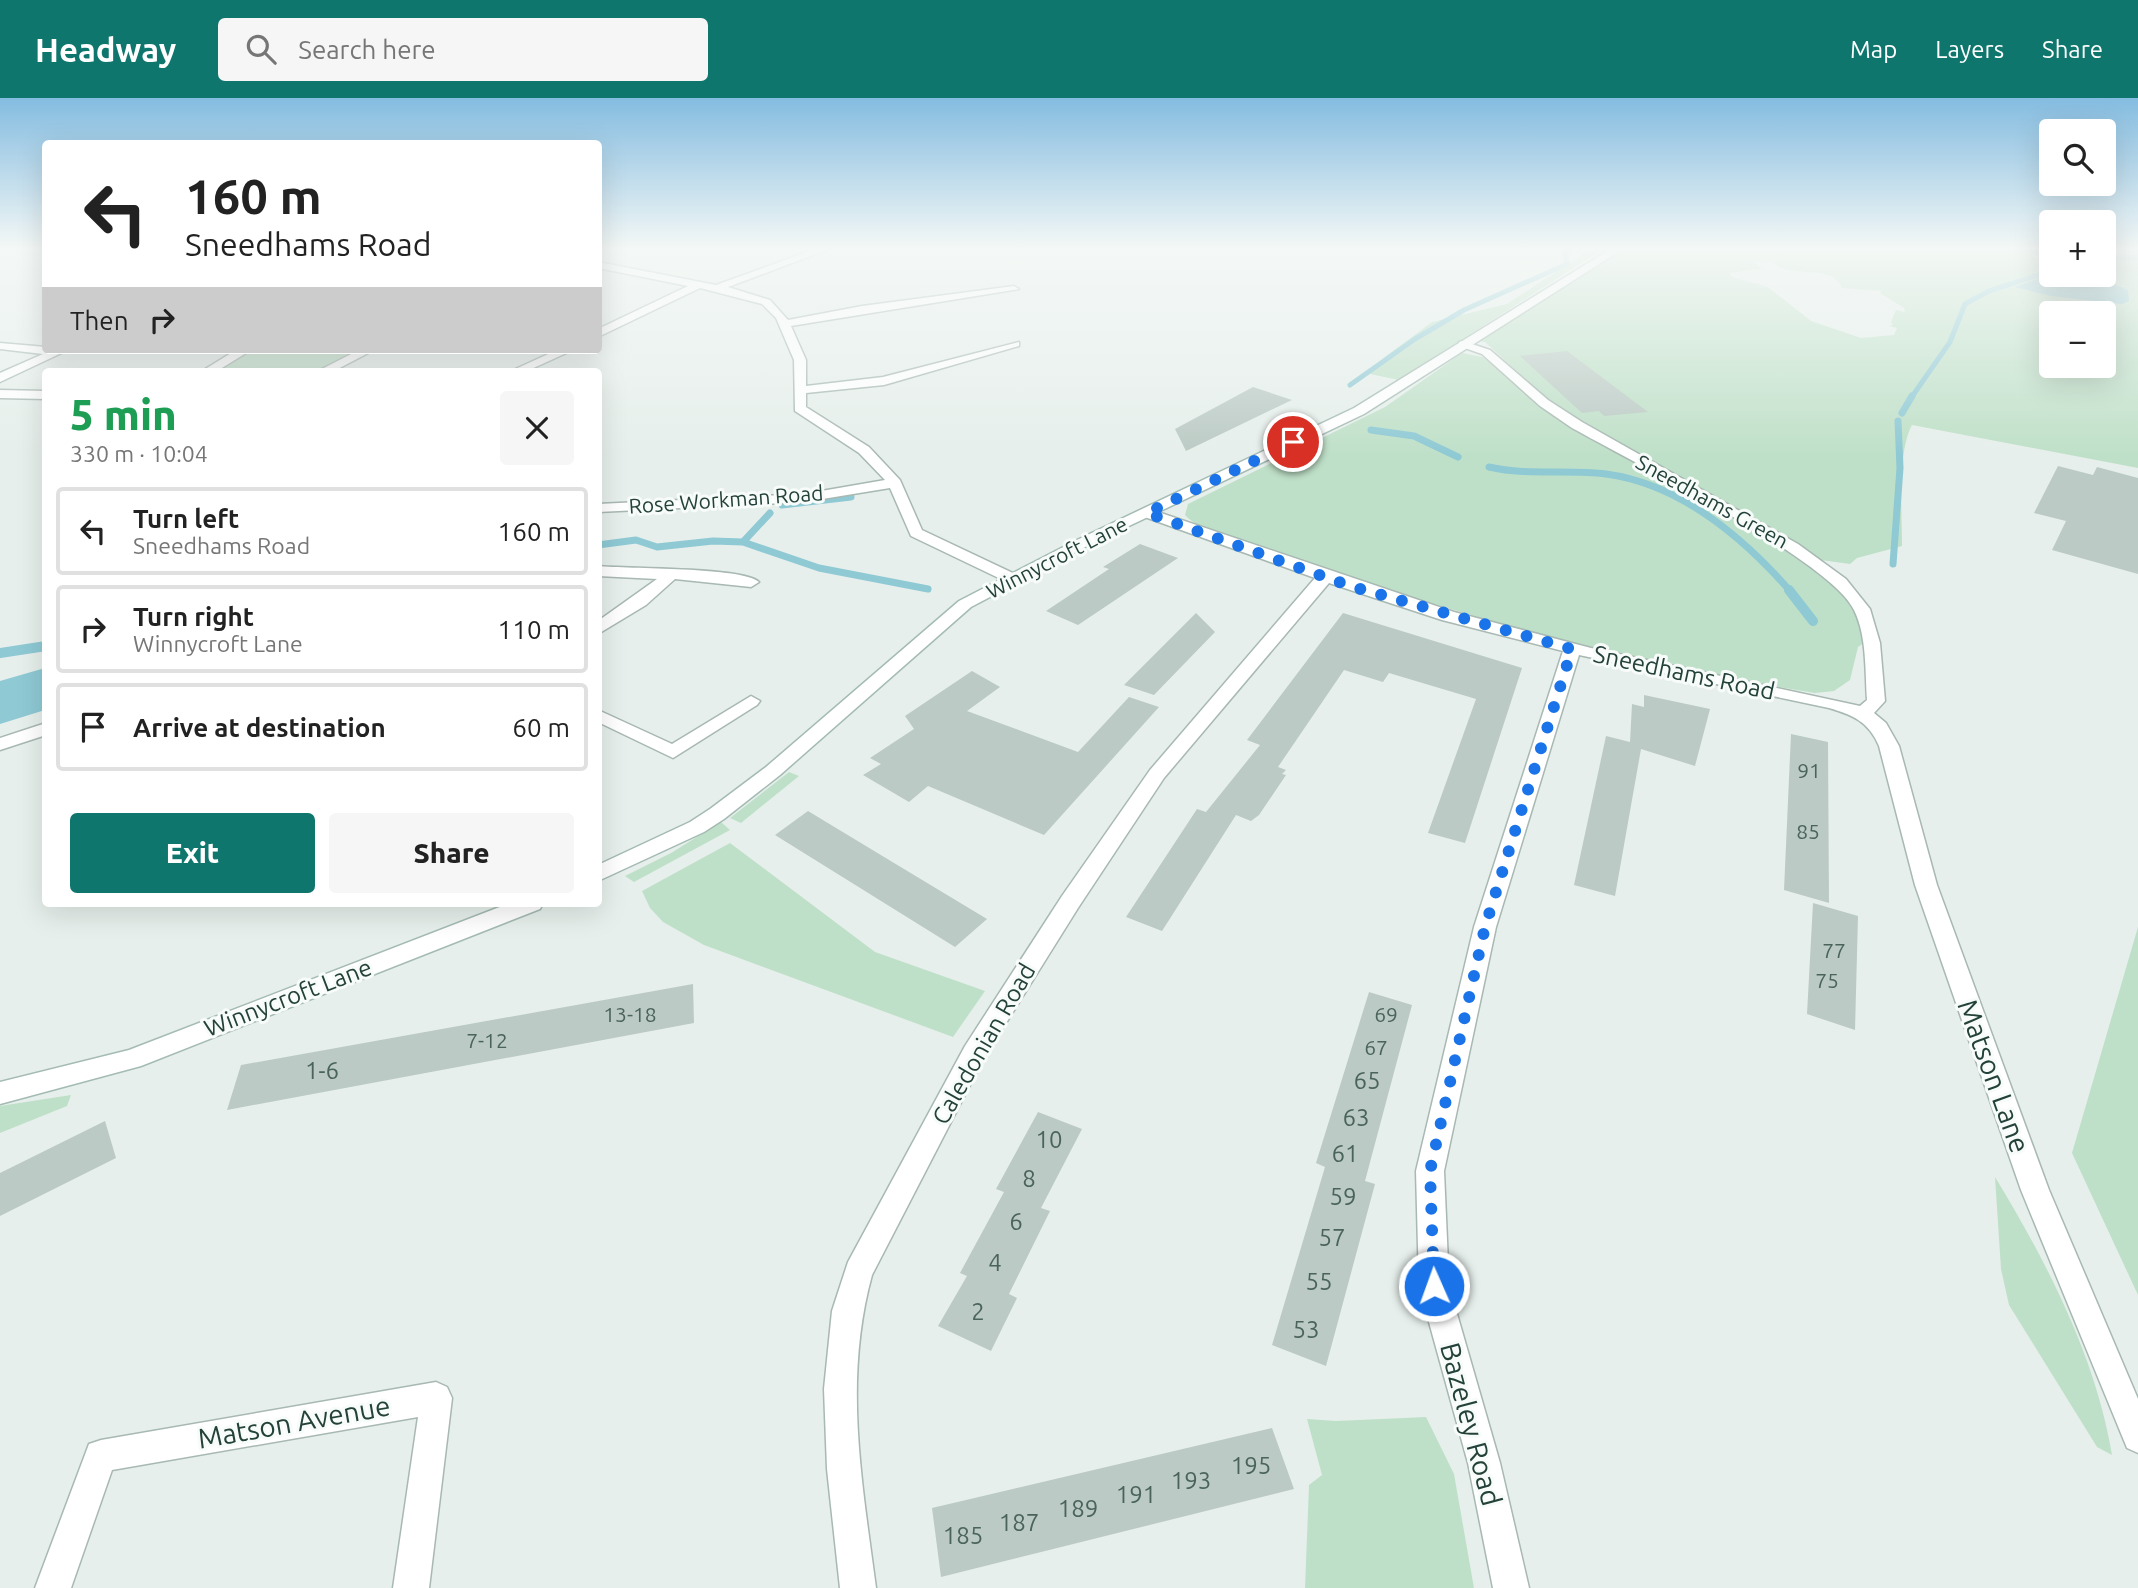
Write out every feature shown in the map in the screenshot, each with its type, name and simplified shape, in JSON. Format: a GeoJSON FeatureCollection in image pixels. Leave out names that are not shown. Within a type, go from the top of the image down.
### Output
{"type":"FeatureCollection","features":[{"type":"Feature","properties":{"kind":"street"},"geometry":{"type":"LineString","coordinates":[[602,332],[634,317]]}},
{"type":"Feature","properties":{"kind":"street"},"geometry":{"type":"LineString","coordinates":[[778,317],[800,360],[800,408],[864,450],[895,483],[916,533],[1013,579]]}},
{"type":"Feature","properties":{"kind":"street"},"geometry":{"type":"LineString","coordinates":[[784,324],[823,317]]}},
{"type":"Feature","properties":{"kind":"street","name":"Winnycroft Lane"},"geometry":{"type":"LineString","coordinates":[[602,872],[696,827],[717,814],[773,771],[965,604],[1359,411],[1507,317]]}},
{"type":"Feature","properties":{"kind":"street"},"geometry":{"type":"LineString","coordinates":[[800,390],[884,381],[1015,344]]}},
{"type":"Feature","properties":{"kind":"street","name":"Sneedhams Green"},"geometry":{"type":"LineString","coordinates":[[1462,344],[1486,352],[1544,403],[1577,425],[1793,547],[1840,582],[1862,608],[1871,643],[1876,701],[1863,714]]}},
{"type":"Feature","properties":{"kind":"street"},"geometry":{"type":"LineString","coordinates":[[0,346],[42,350]]}},
{"type":"Feature","properties":{"kind":"street"},"geometry":{"type":"LineString","coordinates":[[0,378],[53,354]]}},
{"type":"Feature","properties":{"kind":"street"},"geometry":{"type":"LineString","coordinates":[[213,368],[238,354]]}},
{"type":"Feature","properties":{"kind":"street"},"geometry":{"type":"LineString","coordinates":[[330,368],[360,354]]}},
{"type":"Feature","properties":{"kind":"street"},"geometry":{"type":"LineString","coordinates":[[524,368],[557,354]]}},
{"type":"Feature","properties":{"kind":"street"},"geometry":{"type":"LineString","coordinates":[[0,394],[42,395]]}},
{"type":"Feature","properties":{"kind":"street","name":"Rose Workman Road"},"geometry":{"type":"LineString","coordinates":[[602,508],[804,498],[895,483]]}},
{"type":"Feature","properties":{"kind":"street","name":"Sneedhams Road"},"geometry":{"type":"LineString","coordinates":[[1147,513],[1325,577],[1448,616],[1572,649],[1830,704],[1863,714]]}},
{"type":"Feature","properties":{"kind":"street"},"geometry":{"type":"LineString","coordinates":[[602,571],[669,577],[723,576],[751,582]]}},
{"type":"Feature","properties":{"kind":"street"},"geometry":{"type":"LineString","coordinates":[[602,626],[640,602],[669,577]]}},
{"type":"Feature","properties":{"kind":"street","name":"Caledonian Road"},"geometry":{"type":"LineString","coordinates":[[858,1588],[839,1408],[838,1370],[847,1305],[858,1272],[974,1053],[1070,902],[1157,774],[1325,577]]}},
{"type":"Feature","properties":{"kind":"street","name":"Bazeley Road"},"geometry":{"type":"LineString","coordinates":[[1510,1588],[1484,1463],[1434,1286],[1430,1171],[1485,927],[1572,649]]}},
{"type":"Feature","properties":{"kind":"street"},"geometry":{"type":"LineString","coordinates":[[602,717],[673,752],[751,701]]}},
{"type":"Feature","properties":{"kind":"street","name":"Matson Lane"},"geometry":{"type":"LineString","coordinates":[[1863,714],[1879,725],[1885,736],[1926,885],[2035,1190],[2138,1437]]}},
{"type":"Feature","properties":{"kind":"street"},"geometry":{"type":"LineString","coordinates":[[0,744],[42,730]]}},
{"type":"Feature","properties":{"kind":"street","name":"Winnycroft Lane"},"geometry":{"type":"LineString","coordinates":[[0,1093],[132,1059],[521,907]]}},
{"type":"Feature","properties":{"kind":"street","name":"Winnycroft Lane"},"geometry":{"type":"LineString","coordinates":[[0,1082],[41,1082]]}},
{"type":"Feature","properties":{"kind":"street","name":"Matson Avenue"},"geometry":{"type":"LineString","coordinates":[[53,1588],[101,1455],[436,1398],[411,1588]]}},
{"type":"Feature","properties":{"kind":"green space"},"geometry":{"type":"Polygon","coordinates":[[[1455,317],[1498,317],[1399,380],[1370,374],[1385,357],[1432,322],[1455,317]]]}},
{"type":"Feature","properties":{"kind":"green space"},"geometry":{"type":"Polygon","coordinates":[[[1513,317],[1805,317],[1811,321],[1861,338],[1894,335],[1897,328],[1889,326],[1893,325],[1893,317],[2039,317],[2039,378],[2116,378],[2116,317],[2138,317],[2138,468],[1912,425],[1902,467],[1902,546],[1857,558],[1850,564],[1821,560],[1552,404],[1485,342],[1479,341],[1480,337],[1513,317]]]}},
{"type":"Feature","properties":{"kind":"green space"},"geometry":{"type":"Polygon","coordinates":[[[1462,353],[1483,357],[1529,395],[1734,516],[1822,572],[1847,596],[1860,619],[1864,643],[1858,647],[1850,680],[1834,691],[1815,693],[1612,652],[1479,617],[1347,577],[1217,534],[1185,515],[1188,504],[1385,407],[1462,353]]]}},
{"type":"Feature","properties":{"kind":"green space"},"geometry":{"type":"Polygon","coordinates":[[[246,354],[353,354],[323,368],[224,368],[246,354]]]}},
{"type":"Feature","properties":{"kind":"green space"},"geometry":{"type":"Polygon","coordinates":[[[789,772],[799,776],[741,823],[730,818],[789,772]]]}},
{"type":"Feature","properties":{"kind":"green space"},"geometry":{"type":"Polygon","coordinates":[[[721,822],[730,830],[634,882],[625,876],[671,853],[721,822]]]}},
{"type":"Feature","properties":{"kind":"green space"},"geometry":{"type":"Polygon","coordinates":[[[730,843],[875,952],[985,991],[953,1037],[704,945],[663,922],[650,908],[642,891],[730,843]]]}},
{"type":"Feature","properties":{"kind":"green space"},"geometry":{"type":"Polygon","coordinates":[[[2138,927],[2138,1295],[2072,1153],[2138,927]]]}},
{"type":"Feature","properties":{"kind":"green space"},"geometry":{"type":"Polygon","coordinates":[[[71,1095],[67,1106],[0,1133],[0,1106],[71,1095]]]}},
{"type":"Feature","properties":{"kind":"green space"},"geometry":{"type":"Polygon","coordinates":[[[1995,1177],[2033,1242],[2067,1311],[2094,1382],[2112,1455],[2097,1447],[2009,1305],[2001,1269],[1995,1177]]]}},
{"type":"Feature","properties":{"kind":"green space"},"geometry":{"type":"Polygon","coordinates":[[[1426,1417],[1454,1474],[1474,1588],[1305,1588],[1309,1485],[1322,1475],[1307,1419],[1336,1421],[1426,1417]]]}},
{"type":"Feature","properties":{"kind":"water"},"geometry":{"type":"Polygon","coordinates":[[[42,669],[42,711],[0,724],[0,681],[42,669]]]}},
{"type":"Feature","properties":{"kind":"building"},"geometry":{"type":"Polygon","coordinates":[[[1567,351],[1648,412],[1604,416],[1599,411],[1582,413],[1520,356],[1567,351]]]}},
{"type":"Feature","properties":{"kind":"building"},"geometry":{"type":"Polygon","coordinates":[[[1253,387],[1292,400],[1186,451],[1175,429],[1253,387]]]}},
{"type":"Feature","properties":{"kind":"building"},"geometry":{"type":"Polygon","coordinates":[[[2058,466],[2093,475],[2097,467],[2138,478],[2138,574],[2052,550],[2066,521],[2034,513],[2058,466]]]}},
{"type":"Feature","properties":{"kind":"building"},"geometry":{"type":"Polygon","coordinates":[[[1140,544],[1178,558],[1078,625],[1046,611],[1109,569],[1103,567],[1140,544]]]}},
{"type":"Feature","properties":{"kind":"building"},"geometry":{"type":"Polygon","coordinates":[[[1196,613],[1215,632],[1154,695],[1124,685],[1196,613]]]}},
{"type":"Feature","properties":{"kind":"building"},"geometry":{"type":"Polygon","coordinates":[[[1343,613],[1522,668],[1465,843],[1428,833],[1476,699],[1389,673],[1383,682],[1344,670],[1278,767],[1286,770],[1282,774],[1286,775],[1259,815],[1251,821],[1236,815],[1162,931],[1126,917],[1197,809],[1206,812],[1260,745],[1247,740],[1343,613]]]}},
{"type":"Feature","properties":{"kind":"building"},"geometry":{"type":"Polygon","coordinates":[[[972,671],[1000,687],[967,711],[1078,752],[1129,697],[1159,707],[1044,835],[928,786],[909,802],[863,775],[881,764],[870,758],[914,729],[905,716],[972,671]]]}},
{"type":"Feature","properties":{"kind":"building"},"geometry":{"type":"Polygon","coordinates":[[[1644,695],[1710,709],[1695,766],[1641,749],[1615,896],[1574,885],[1606,736],[1630,742],[1632,704],[1644,707],[1644,695]]]}},
{"type":"Feature","properties":{"kind":"building"},"geometry":{"type":"Polygon","coordinates":[[[1791,734],[1828,742],[1829,903],[1784,890],[1791,734]]]}},
{"type":"Feature","properties":{"kind":"building"},"geometry":{"type":"Polygon","coordinates":[[[808,811],[987,919],[955,947],[775,835],[808,811]]]}},
{"type":"Feature","properties":{"kind":"building"},"geometry":{"type":"Polygon","coordinates":[[[1813,903],[1858,916],[1855,1030],[1807,1014],[1813,903]]]}},
{"type":"Feature","properties":{"kind":"building"},"geometry":{"type":"Polygon","coordinates":[[[693,984],[694,1023],[227,1110],[241,1065],[693,984]]]}},
{"type":"Feature","properties":{"kind":"building"},"geometry":{"type":"Polygon","coordinates":[[[1369,992],[1412,1005],[1365,1181],[1375,1184],[1326,1366],[1272,1345],[1325,1167],[1316,1163],[1369,992]]]}},
{"type":"Feature","properties":{"kind":"building"},"geometry":{"type":"Polygon","coordinates":[[[1038,1112],[1082,1129],[1041,1208],[1050,1211],[1009,1294],[1017,1298],[991,1351],[938,1326],[967,1276],[960,1273],[1004,1192],[996,1189],[1038,1112]]]}},
{"type":"Feature","properties":{"kind":"building"},"geometry":{"type":"Polygon","coordinates":[[[105,1121],[116,1158],[0,1216],[0,1173],[105,1121]]]}},
{"type":"Feature","properties":{"kind":"building"},"geometry":{"type":"Polygon","coordinates":[[[1272,1428],[1294,1489],[941,1577],[932,1508],[1272,1428]]]}},
{"type":"Feature","properties":{"kind":"waterway"},"geometry":{"type":"LineString","coordinates":[[1350,385],[1415,339],[1453,317]]}},
{"type":"Feature","properties":{"kind":"waterway"},"geometry":{"type":"LineString","coordinates":[[1911,398],[1950,342],[1960,317]]}},
{"type":"Feature","properties":{"kind":"waterway"},"geometry":{"type":"LineString","coordinates":[[1902,413],[1912,396]]}},
{"type":"Feature","properties":{"kind":"waterway"},"geometry":{"type":"LineString","coordinates":[[1893,564],[1900,468],[1898,421]]}},
{"type":"Feature","properties":{"kind":"waterway"},"geometry":{"type":"LineString","coordinates":[[1371,430],[1414,436],[1458,457]]}},
{"type":"Feature","properties":{"kind":"waterway"},"geometry":{"type":"LineString","coordinates":[[1489,467],[1518,471],[1606,474],[1660,489],[1685,501],[1731,533],[1791,592]]}},
{"type":"Feature","properties":{"kind":"waterway"},"geometry":{"type":"LineString","coordinates":[[782,505],[851,497]]}},
{"type":"Feature","properties":{"kind":"waterway"},"geometry":{"type":"LineString","coordinates":[[743,542],[770,513]]}},
{"type":"Feature","properties":{"kind":"waterway"},"geometry":{"type":"LineString","coordinates":[[602,544],[636,540],[657,547],[713,541],[743,542]]}},
{"type":"Feature","properties":{"kind":"waterway"},"geometry":{"type":"LineString","coordinates":[[743,542],[819,568],[928,589]]}},
{"type":"Feature","properties":{"kind":"waterway"},"geometry":{"type":"LineString","coordinates":[[1789,590],[1813,621]]}},
{"type":"Feature","properties":{"kind":"waterway"},"geometry":{"type":"LineString","coordinates":[[0,653],[42,647]]}},
{"type":"Feature","properties":{"kind":"route"},"geometry":{"type":"LineString","coordinates":[[1293,442],[1147,513],[1400,602],[1572,649],[1485,927],[1430,1171],[1434,1286]]}}]}
